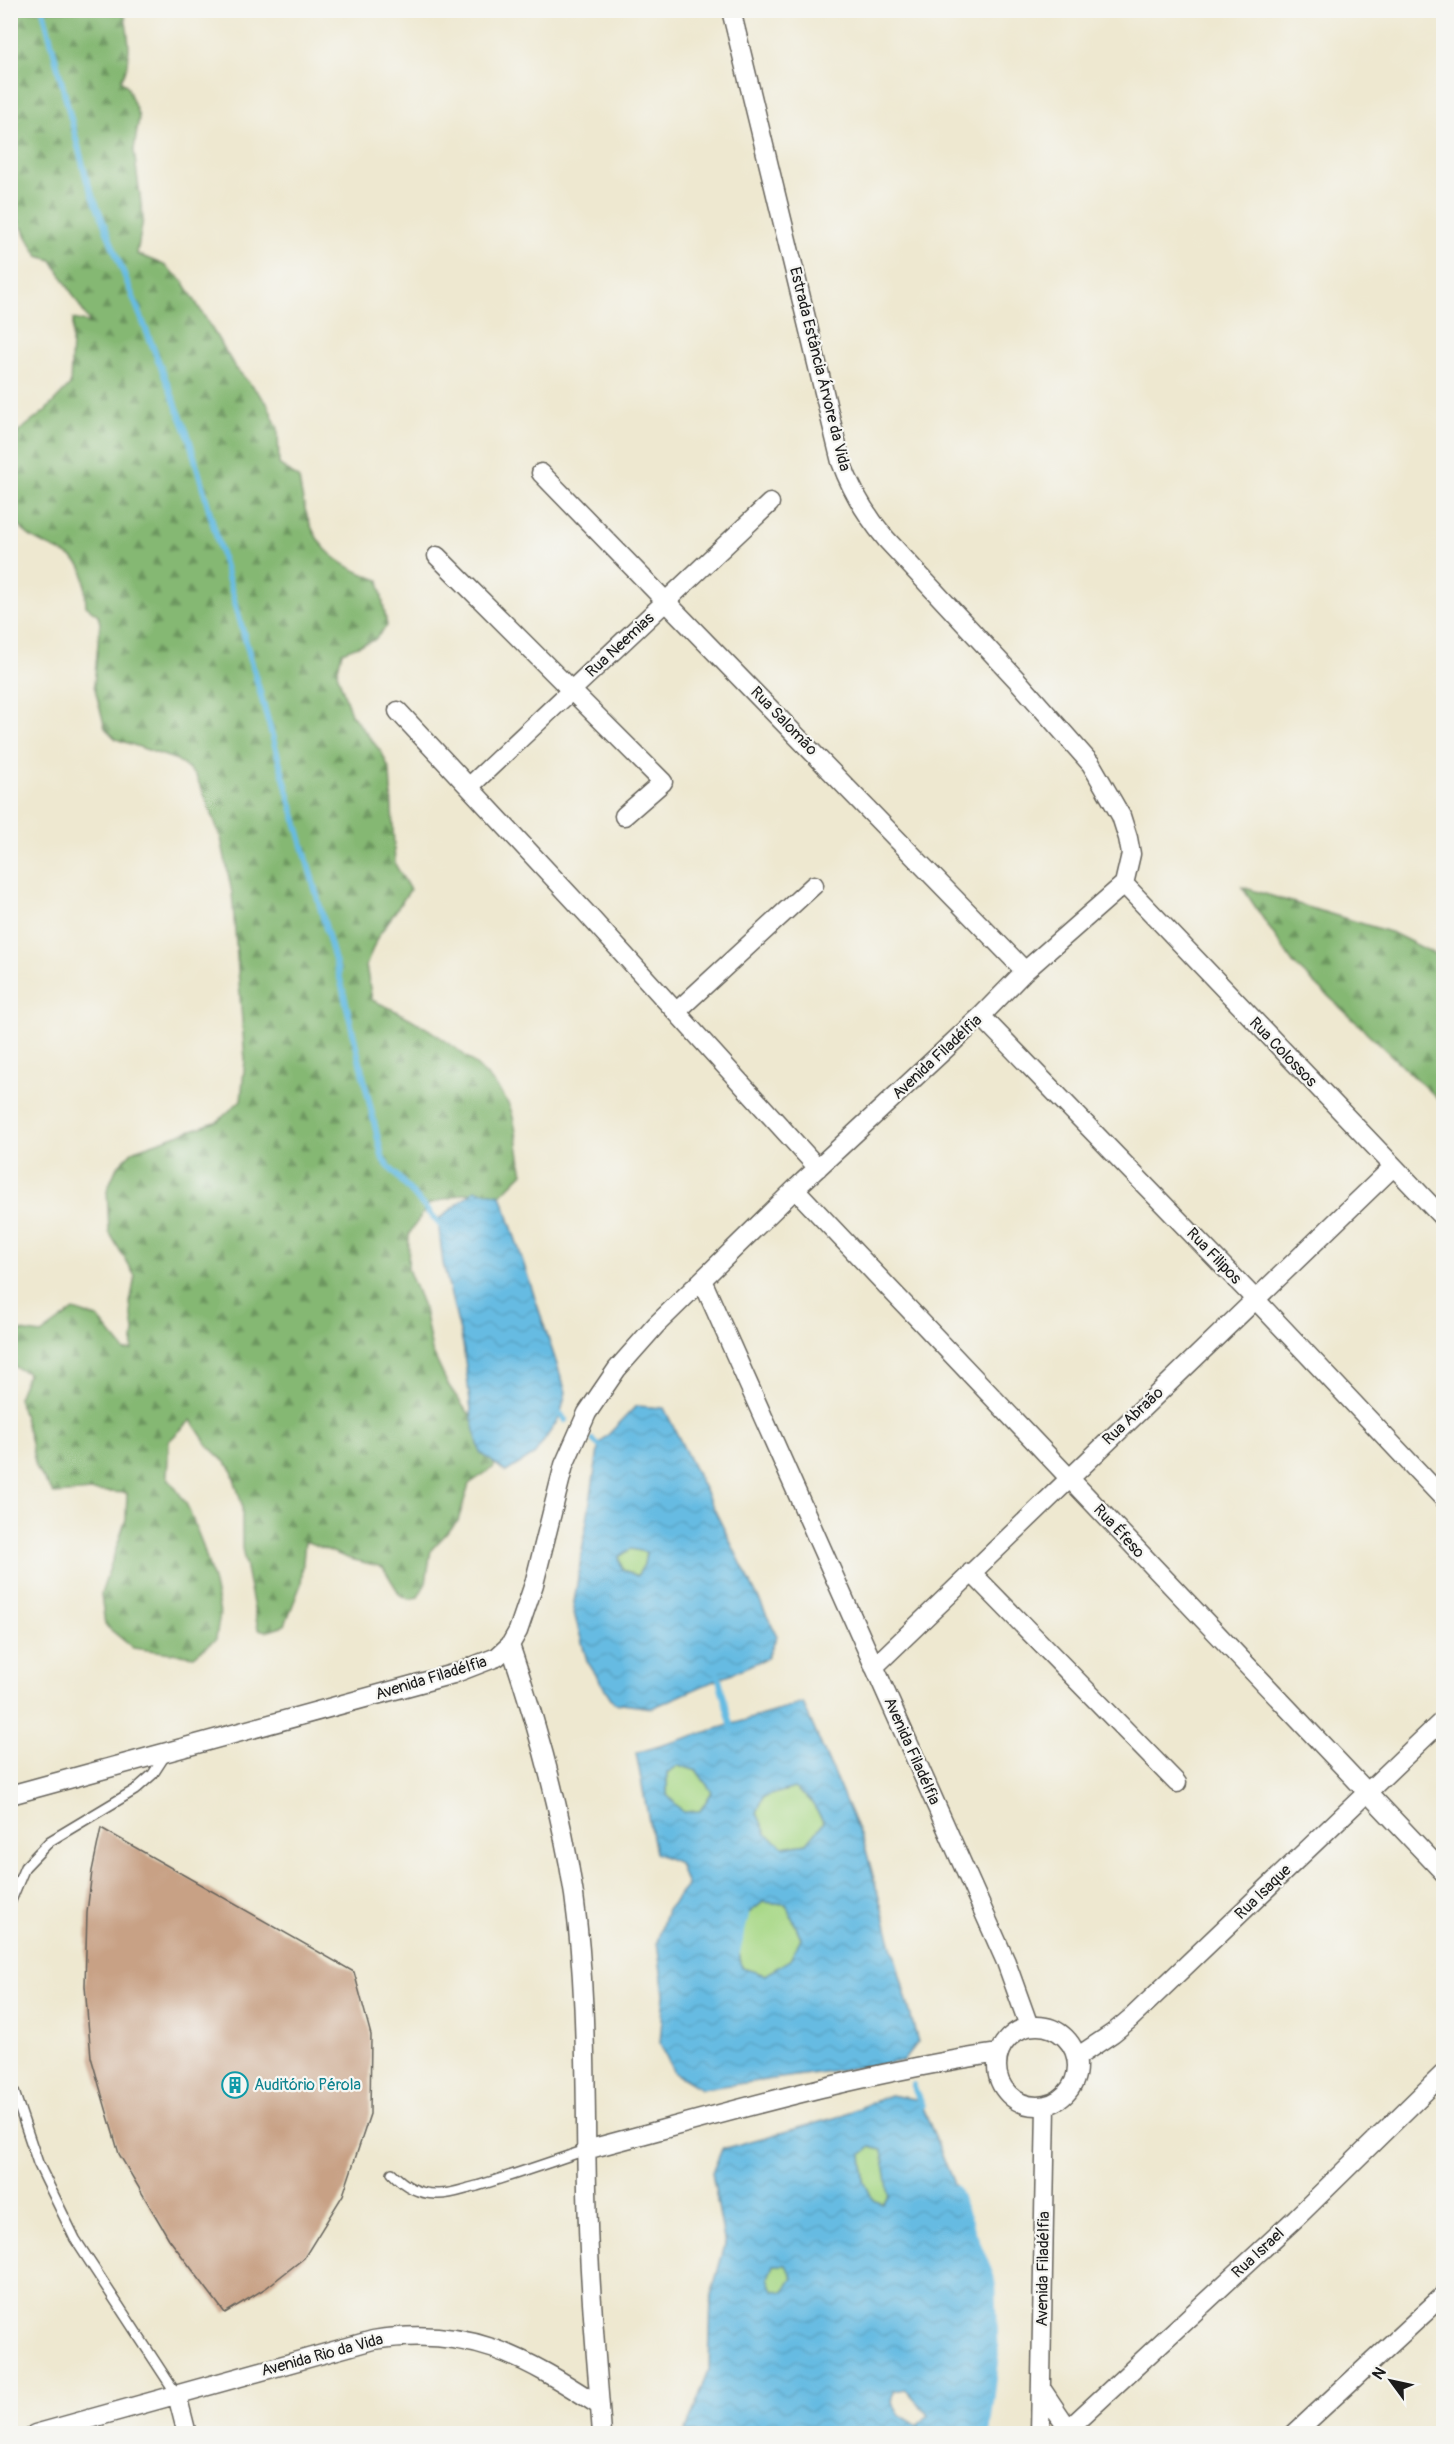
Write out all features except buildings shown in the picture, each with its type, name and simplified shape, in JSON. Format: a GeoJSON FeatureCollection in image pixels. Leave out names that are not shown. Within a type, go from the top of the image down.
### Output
{"type":"FeatureCollection","features":[{"type":"Feature","properties":{"kind":"street","name":"Estrada Estância Árvore da Vida"},"geometry":{"type":"LineString","coordinates":[[731,10],[841,462],[852,490],[867,516],[886,539],[1072,740],[1091,764],[1121,816],[1131,854],[1124,884]]}},
{"type":"Feature","properties":{"kind":"street","name":"Rua Salomão"},"geometry":{"type":"LineString","coordinates":[[541,473],[1025,971]]}},
{"type":"Feature","properties":{"kind":"street","name":"Rua Neemias"},"geometry":{"type":"LineString","coordinates":[[469,787],[770,503]]}},
{"type":"Feature","properties":{"kind":"street"},"geometry":{"type":"LineString","coordinates":[[437,556],[663,782],[624,816]]}},
{"type":"Feature","properties":{"kind":"street"},"geometry":{"type":"LineString","coordinates":[[398,711],[818,1168]]}},
{"type":"Feature","properties":{"kind":"street","name":"Avenida Filadélfia"},"geometry":{"type":"LineString","coordinates":[[10,1795],[453,1674],[497,1657],[510,1645],[525,1614],[564,1465],[587,1413],[617,1369],[656,1324],[795,1189],[981,1016],[1025,971],[1124,884]]}},
{"type":"Feature","properties":{"kind":"street","name":"Rua Colossos"},"geometry":{"type":"LineString","coordinates":[[1124,884],[1443,1219]]}},
{"type":"Feature","properties":{"kind":"street"},"geometry":{"type":"LineString","coordinates":[[676,1011],[813,885]]}},
{"type":"Feature","properties":{"kind":"street","name":"Rua Filipos"},"geometry":{"type":"LineString","coordinates":[[981,1016],[1256,1300],[1443,1499]]}},
{"type":"Feature","properties":{"kind":"street","name":"Rua Abraão"},"geometry":{"type":"LineString","coordinates":[[874,1667],[1393,1167]]}},
{"type":"Feature","properties":{"kind":"street","name":"Rua Éfeso"},"geometry":{"type":"LineString","coordinates":[[795,1189],[1443,1872]]}},
{"type":"Feature","properties":{"kind":"street","name":"Avenida Filadélfia"},"geometry":{"type":"LineString","coordinates":[[702,1280],[1006,1962],[1029,2026]]}},
{"type":"Feature","properties":{"kind":"street"},"geometry":{"type":"LineString","coordinates":[[971,1572],[1176,1783]]}},
{"type":"Feature","properties":{"kind":"street"},"geometry":{"type":"LineString","coordinates":[[510,1645],[550,1775],[564,1834],[574,1896],[580,1952],[588,2226],[602,2433]]}},
{"type":"Feature","properties":{"kind":"street","name":"Rua Isaque"},"geometry":{"type":"LineString","coordinates":[[1077,2057],[1131,2018],[1443,1719]]}},
{"type":"Feature","properties":{"kind":"street"},"geometry":{"type":"LineString","coordinates":[[1045,2025],[1059,2031],[1071,2042],[1077,2057],[1077,2073],[1071,2087],[1060,2099],[1046,2105],[1031,2106],[1018,2101],[1007,2093],[1000,2081],[997,2067],[999,2053],[1005,2041],[1016,2031],[1029,2026],[1045,2025]]}},
{"type":"Feature","properties":{"kind":"street"},"geometry":{"type":"LineString","coordinates":[[586,2150],[782,2098],[922,2066],[999,2053]]}},
{"type":"Feature","properties":{"kind":"street","name":"Rua Israel"},"geometry":{"type":"LineString","coordinates":[[1068,2432],[1296,2218],[1443,2073]]}},
{"type":"Feature","properties":{"kind":"street","name":"Avenida Filadélfia"},"geometry":{"type":"LineString","coordinates":[[1040,2433],[1046,2105]]}},
{"type":"Feature","properties":{"kind":"street"},"geometry":{"type":"LineString","coordinates":[[1294,2433],[1443,2295]]}},
{"type":"Feature","properties":{"kind":"street","name":"Avenida Rio da Vida"},"geometry":{"type":"LineString","coordinates":[[35,2433],[374,2340],[406,2335],[445,2336],[484,2344],[533,2366],[600,2406]]}},
{"type":"Feature","properties":{"kind":"street"},"geometry":{"type":"LineString","coordinates":[[1041,2388],[1068,2432]]}},
{"type":"Feature","properties":{"kind":"street"},"geometry":{"type":"LineString","coordinates":[[177,2395],[188,2433]]}},
{"type":"Feature","properties":{"kind":"lane"},"geometry":{"type":"LineString","coordinates":[[10,1903],[25,1867],[50,1841],[135,1790],[153,1774],[166,1754]]}},
{"type":"Feature","properties":{"kind":"lane"},"geometry":{"type":"LineString","coordinates":[[10,2080],[38,2163],[75,2239],[177,2395]]}},
{"type":"Feature","properties":{"kind":"lane"},"geometry":{"type":"LineString","coordinates":[[392,2173],[401,2183],[413,2190],[447,2194],[586,2150]]}},
{"type":"Feature","properties":{"kind":"green space"},"geometry":{"type":"Polygon","coordinates":[[[11,11],[124,11],[129,55],[121,80],[127,86],[139,117],[134,150],[143,219],[137,254],[164,265],[183,281],[235,367],[267,403],[278,429],[279,464],[299,479],[307,517],[321,544],[344,564],[379,580],[387,626],[374,640],[342,652],[337,673],[351,714],[382,753],[390,771],[395,864],[410,890],[377,938],[366,966],[372,1000],[409,1018],[448,1043],[484,1072],[498,1088],[511,1111],[523,1173],[501,1195],[466,1193],[429,1204],[409,1234],[408,1269],[424,1309],[432,1351],[447,1383],[465,1409],[487,1431],[494,1467],[469,1484],[458,1521],[431,1550],[426,1583],[418,1597],[410,1599],[400,1595],[383,1567],[350,1559],[305,1541],[301,1584],[285,1625],[266,1631],[258,1629],[242,1548],[242,1505],[231,1468],[209,1447],[191,1420],[169,1441],[167,1476],[186,1503],[202,1543],[220,1613],[216,1639],[194,1656],[133,1648],[105,1625],[101,1594],[126,1519],[127,1493],[92,1491],[54,1494],[36,1468],[18,1398],[28,1373],[14,1366],[10,1358],[15,1330],[41,1334],[74,1310],[98,1318],[125,1351],[132,1350],[134,1331],[130,1303],[135,1276],[109,1232],[107,1190],[117,1167],[134,1150],[218,1121],[241,1100],[245,1060],[232,893],[221,838],[196,776],[177,760],[116,739],[105,728],[94,685],[100,623],[98,615],[86,606],[82,569],[69,556],[41,543],[24,531],[15,517],[11,502],[10,470],[18,432],[45,411],[70,385],[73,319],[90,323],[52,260],[38,256],[11,208],[11,11]]]}},
{"type":"Feature","properties":{"kind":"green space"},"geometry":{"type":"Polygon","coordinates":[[[1242,887],[1393,933],[1443,958],[1443,1104],[1293,963],[1242,887]]]}},
{"type":"Feature","properties":{"kind":"green space"},"geometry":{"type":"Polygon","coordinates":[[[631,1549],[646,1552],[644,1565],[637,1576],[622,1569],[619,1557],[631,1549]]]}},
{"type":"Feature","properties":{"kind":"green space"},"geometry":{"type":"Polygon","coordinates":[[[679,1765],[697,1771],[712,1792],[700,1811],[683,1812],[667,1795],[667,1773],[679,1765]]]}},
{"type":"Feature","properties":{"kind":"green space"},"geometry":{"type":"Polygon","coordinates":[[[794,1788],[810,1800],[824,1822],[807,1843],[784,1847],[766,1834],[757,1813],[763,1797],[794,1788]]]}},
{"type":"Feature","properties":{"kind":"green space"},"geometry":{"type":"Polygon","coordinates":[[[763,1902],[786,1904],[801,1938],[790,1960],[765,1975],[742,1968],[737,1944],[745,1916],[763,1902]]]}},
{"type":"Feature","properties":{"kind":"green space"},"geometry":{"type":"Polygon","coordinates":[[[870,2147],[882,2150],[890,2196],[882,2204],[873,2200],[864,2181],[862,2154],[870,2147]]]}},
{"type":"Feature","properties":{"kind":"green space"},"geometry":{"type":"Polygon","coordinates":[[[773,2265],[787,2265],[793,2278],[784,2293],[773,2290],[767,2278],[773,2265]]]}},
{"type":"Feature","properties":{"kind":"water"},"geometry":{"type":"Polygon","coordinates":[[[475,1190],[501,1195],[566,1392],[560,1417],[535,1454],[506,1472],[480,1452],[472,1418],[463,1344],[443,1263],[438,1220],[475,1190]]]}},
{"type":"Feature","properties":{"kind":"water"},"geometry":{"type":"Polygon","coordinates":[[[636,1406],[664,1408],[777,1636],[767,1658],[652,1708],[614,1703],[587,1661],[573,1609],[599,1444],[636,1406]],[[631,1549],[619,1557],[622,1569],[637,1576],[644,1565],[646,1552],[631,1549]]]}},
{"type":"Feature","properties":{"kind":"water"},"geometry":{"type":"Polygon","coordinates":[[[803,1703],[865,1846],[918,2042],[903,2061],[701,2089],[674,2073],[660,2043],[664,1994],[657,1942],[667,1910],[687,1886],[679,1863],[655,1853],[636,1753],[803,1703]],[[679,1765],[667,1773],[667,1795],[683,1812],[700,1811],[712,1792],[697,1771],[679,1765]],[[794,1788],[763,1797],[757,1813],[766,1834],[784,1847],[807,1843],[824,1822],[810,1800],[794,1788]],[[763,1902],[745,1916],[737,1944],[742,1968],[765,1975],[790,1960],[801,1938],[786,1904],[763,1902]]]}},
{"type":"Feature","properties":{"kind":"water"},"geometry":{"type":"Polygon","coordinates":[[[890,2095],[920,2100],[993,2281],[996,2362],[987,2433],[685,2433],[709,2370],[711,2295],[725,2245],[712,2173],[722,2149],[838,2117],[890,2095]],[[870,2147],[862,2154],[864,2181],[873,2200],[882,2204],[889,2196],[882,2150],[870,2147]],[[773,2265],[768,2278],[773,2290],[784,2292],[793,2278],[786,2265],[773,2265]],[[905,2389],[894,2391],[892,2402],[900,2415],[918,2426],[928,2415],[905,2389]]]}},
{"type":"Feature","properties":{"kind":"waterway"},"geometry":{"type":"LineString","coordinates":[[43,10],[87,181],[189,438],[341,982],[383,1160],[442,1227]]}},
{"type":"Feature","properties":{"kind":"waterway"},"geometry":{"type":"LineString","coordinates":[[557,1411],[565,1420]]}},
{"type":"Feature","properties":{"kind":"waterway"},"geometry":{"type":"LineString","coordinates":[[593,1440],[603,1449]]}},
{"type":"Feature","properties":{"kind":"waterway"},"geometry":{"type":"LineString","coordinates":[[718,1675],[733,1732]]}},
{"type":"Feature","properties":{"kind":"waterway"},"geometry":{"type":"LineString","coordinates":[[736,1956],[746,1915],[745,1907]]}},
{"type":"Feature","properties":{"kind":"waterway"},"geometry":{"type":"LineString","coordinates":[[913,2085],[922,2106]]}},
{"type":"Feature","properties":{"kind":"waterway"},"geometry":{"type":"LineString","coordinates":[[955,2188],[993,2281],[996,2362],[987,2434]]}},
{"type":"Feature","properties":{"kind":"place","name":"Auditório Pérola"},"geometry":{"type":"Point","coordinates":[235,2085]}}]}
